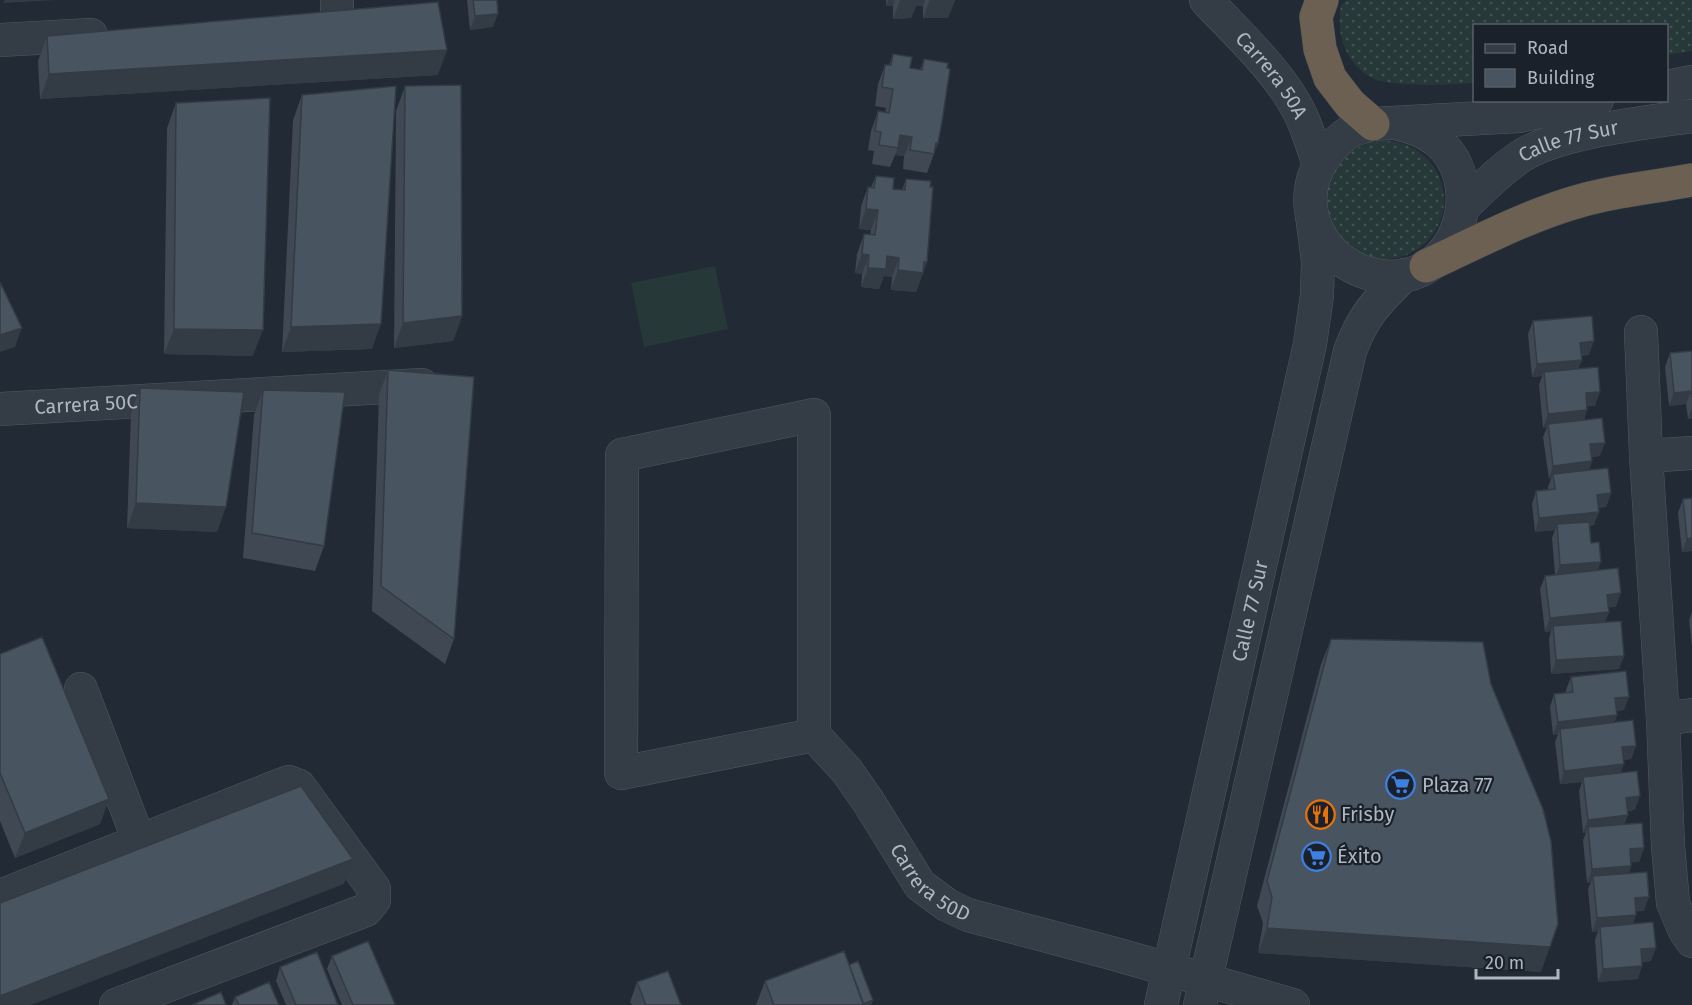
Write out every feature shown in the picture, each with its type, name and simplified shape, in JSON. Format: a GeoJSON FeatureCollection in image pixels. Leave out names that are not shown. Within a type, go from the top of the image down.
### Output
{"type":"FeatureCollection","features":[{"type":"Feature","properties":{"kind":"highway"},"geometry":{"type":"LineString","coordinates":[[1322,0],[1316,16],[1320,49],[1330,78],[1350,104],[1384,123]]}},
{"type":"Feature","properties":{"kind":"highway"},"geometry":{"type":"LineString","coordinates":[[1415,271],[1549,210],[1585,199],[1692,180]]}},
{"type":"Feature","properties":{"kind":"street","name":"Carrera 50A"},"geometry":{"type":"LineString","coordinates":[[1206,0],[1246,41],[1285,89],[1303,120],[1319,165]]}},
{"type":"Feature","properties":{"kind":"street"},"geometry":{"type":"LineString","coordinates":[[302,22],[337,10],[371,17]]}},
{"type":"Feature","properties":{"kind":"street"},"geometry":{"type":"LineString","coordinates":[[0,40],[116,33]]}},
{"type":"Feature","properties":{"kind":"street","name":"Calle 77 Sur"},"geometry":{"type":"LineString","coordinates":[[1384,123],[1519,116],[1587,102]]}},
{"type":"Feature","properties":{"kind":"street","name":"Calle 77 Sur"},"geometry":{"type":"LineString","coordinates":[[1464,206],[1508,165],[1547,144],[1617,128],[1692,116]]}},
{"type":"Feature","properties":{"kind":"street"},"geometry":{"type":"LineString","coordinates":[[1384,123],[1418,129],[1438,142],[1453,160],[1462,182],[1464,206],[1458,230],[1445,250],[1415,271],[1379,276],[1356,270],[1336,257],[1320,238],[1312,215],[1311,189],[1319,165],[1332,146],[1351,131],[1384,123]]}},
{"type":"Feature","properties":{"kind":"street","name":"Calle 77 Sur"},"geometry":{"type":"LineString","coordinates":[[1161,1005],[1310,344],[1317,295],[1318,261],[1312,215]]}},
{"type":"Feature","properties":{"kind":"street","name":"Calle 77 Sur"},"geometry":{"type":"LineString","coordinates":[[1203,993],[1350,351],[1358,329],[1368,312],[1415,271]]}},
{"type":"Feature","properties":{"kind":"street"},"geometry":{"type":"LineString","coordinates":[[1641,332],[1646,456],[1678,717],[1668,846],[1673,903],[1692,941]]}},
{"type":"Feature","properties":{"kind":"street","name":"Carrera 50C"},"geometry":{"type":"LineString","coordinates":[[0,409],[422,385]]}},
{"type":"Feature","properties":{"kind":"street"},"geometry":{"type":"LineString","coordinates":[[814,415],[814,735],[621,773],[622,455],[814,415]]}},
{"type":"Feature","properties":{"kind":"street"},"geometry":{"type":"LineString","coordinates":[[1646,456],[1692,453]]}},
{"type":"Feature","properties":{"kind":"street"},"geometry":{"type":"LineString","coordinates":[[81,689],[139,841]]}},
{"type":"Feature","properties":{"kind":"street","name":"Carrera 50D"},"geometry":{"type":"LineString","coordinates":[[814,735],[847,771],[920,885],[947,905],[968,915],[1169,970],[1203,993],[1293,1005]]}},
{"type":"Feature","properties":{"kind":"street"},"geometry":{"type":"LineString","coordinates":[[0,896],[289,782],[299,786],[374,889],[374,900],[366,910],[116,1005]]}},
{"type":"Feature","properties":{"kind":"shaded area"},"geometry":{"type":"Polygon","coordinates":[[[1347,0],[1692,0],[1692,51],[1668,55],[1668,24],[1473,24],[1473,83],[1420,85],[1391,83],[1370,77],[1348,55],[1341,36],[1341,5],[1347,0]]]}},
{"type":"Feature","properties":{"kind":"shaded area"},"geometry":{"type":"Polygon","coordinates":[[[1385,141],[1408,145],[1427,158],[1440,177],[1444,200],[1440,223],[1427,242],[1408,255],[1385,259],[1362,255],[1343,242],[1330,223],[1326,200],[1330,177],[1343,158],[1362,145],[1385,141]]]}},
{"type":"Feature","properties":{"kind":"shaded area"},"geometry":{"type":"Polygon","coordinates":[[[715,266],[728,329],[644,347],[631,283],[715,266]]]}},
{"type":"Feature","properties":{"kind":"building"},"geometry":{"type":"Polygon","coordinates":[[[473,0],[497,0],[498,14],[475,16],[473,0]]]}},
{"type":"Feature","properties":{"kind":"building"},"geometry":{"type":"Polygon","coordinates":[[[438,2],[447,50],[49,74],[47,36],[438,2]]]}},
{"type":"Feature","properties":{"kind":"building"},"geometry":{"type":"Polygon","coordinates":[[[893,54],[912,57],[910,68],[922,70],[924,59],[948,63],[947,68],[950,69],[942,122],[934,154],[910,150],[912,137],[900,135],[898,148],[879,145],[881,132],[875,131],[878,111],[889,113],[893,89],[882,87],[885,65],[891,65],[893,54]]]}},
{"type":"Feature","properties":{"kind":"building"},"geometry":{"type":"Polygon","coordinates":[[[461,85],[462,316],[403,323],[405,86],[461,85]]]}},
{"type":"Feature","properties":{"kind":"building"},"geometry":{"type":"Polygon","coordinates":[[[396,86],[381,324],[291,327],[302,95],[396,86]]]}},
{"type":"Feature","properties":{"kind":"building"},"geometry":{"type":"Polygon","coordinates":[[[270,98],[263,330],[174,329],[176,103],[270,98]]]}},
{"type":"Feature","properties":{"kind":"building"},"geometry":{"type":"Polygon","coordinates":[[[876,176],[894,178],[893,189],[905,190],[906,179],[931,181],[930,187],[933,187],[927,262],[924,262],[923,273],[898,270],[899,258],[887,256],[886,269],[868,268],[869,255],[862,254],[864,234],[875,235],[878,210],[866,209],[868,187],[874,188],[876,176]]]}},
{"type":"Feature","properties":{"kind":"building"},"geometry":{"type":"Polygon","coordinates":[[[0,282],[22,328],[0,335],[0,282]]]}},
{"type":"Feature","properties":{"kind":"building"},"geometry":{"type":"Polygon","coordinates":[[[1592,316],[1594,341],[1580,343],[1582,360],[1537,364],[1533,321],[1592,316]]]}},
{"type":"Feature","properties":{"kind":"building"},"geometry":{"type":"Polygon","coordinates":[[[1692,351],[1692,398],[1691,391],[1674,393],[1670,353],[1692,351]]]}},
{"type":"Feature","properties":{"kind":"building"},"geometry":{"type":"Polygon","coordinates":[[[1598,367],[1600,392],[1586,393],[1587,410],[1548,414],[1544,372],[1598,367]]]}},
{"type":"Feature","properties":{"kind":"building"},"geometry":{"type":"Polygon","coordinates":[[[388,370],[474,377],[454,639],[381,586],[388,370]]]}},
{"type":"Feature","properties":{"kind":"building"},"geometry":{"type":"Polygon","coordinates":[[[140,388],[244,392],[226,507],[136,503],[140,388]]]}},
{"type":"Feature","properties":{"kind":"building"},"geometry":{"type":"Polygon","coordinates":[[[263,390],[345,392],[324,546],[252,533],[263,390]]]}},
{"type":"Feature","properties":{"kind":"building"},"geometry":{"type":"Polygon","coordinates":[[[1602,418],[1605,443],[1590,444],[1592,461],[1553,466],[1548,424],[1602,418]]]}},
{"type":"Feature","properties":{"kind":"building"},"geometry":{"type":"Polygon","coordinates":[[[1608,468],[1611,493],[1597,495],[1599,512],[1539,518],[1536,491],[1555,489],[1553,474],[1608,468]]]}},
{"type":"Feature","properties":{"kind":"building"},"geometry":{"type":"Polygon","coordinates":[[[1692,498],[1692,538],[1687,539],[1683,499],[1692,498]]]}},
{"type":"Feature","properties":{"kind":"building"},"geometry":{"type":"Polygon","coordinates":[[[1589,522],[1591,543],[1599,542],[1601,562],[1560,565],[1557,524],[1589,522]]]}},
{"type":"Feature","properties":{"kind":"building"},"geometry":{"type":"Polygon","coordinates":[[[1618,568],[1621,593],[1607,595],[1609,612],[1550,618],[1545,576],[1618,568]]]}},
{"type":"Feature","properties":{"kind":"building"},"geometry":{"type":"Polygon","coordinates":[[[1621,621],[1624,656],[1556,660],[1553,626],[1621,621]]]}},
{"type":"Feature","properties":{"kind":"building"},"geometry":{"type":"Polygon","coordinates":[[[42,637],[109,799],[25,833],[0,773],[0,654],[42,637]]]}},
{"type":"Feature","properties":{"kind":"building","name":"Plaza 77"},"geometry":{"type":"Polygon","coordinates":[[[1331,639],[1483,642],[1491,684],[1543,809],[1551,841],[1558,924],[1550,947],[1267,928],[1272,897],[1267,881],[1331,639]]]}},
{"type":"Feature","properties":{"kind":"building"},"geometry":{"type":"Polygon","coordinates":[[[1626,671],[1629,697],[1615,698],[1617,715],[1558,722],[1554,694],[1573,692],[1571,677],[1626,671]]]}},
{"type":"Feature","properties":{"kind":"building"},"geometry":{"type":"Polygon","coordinates":[[[1633,720],[1636,746],[1622,747],[1624,764],[1564,771],[1560,729],[1633,720]]]}},
{"type":"Feature","properties":{"kind":"building"},"geometry":{"type":"Polygon","coordinates":[[[1637,771],[1640,796],[1626,798],[1628,815],[1588,820],[1583,777],[1637,771]]]}},
{"type":"Feature","properties":{"kind":"building"},"geometry":{"type":"Polygon","coordinates":[[[301,786],[353,859],[0,996],[0,903],[301,786]]]}},
{"type":"Feature","properties":{"kind":"building"},"geometry":{"type":"Polygon","coordinates":[[[1642,823],[1644,848],[1630,849],[1631,866],[1592,869],[1588,827],[1642,823]]]}},
{"type":"Feature","properties":{"kind":"building"},"geometry":{"type":"Polygon","coordinates":[[[1647,872],[1649,897],[1635,898],[1636,915],[1597,918],[1593,876],[1647,872]]]}},
{"type":"Feature","properties":{"kind":"building"},"geometry":{"type":"Polygon","coordinates":[[[1653,922],[1656,948],[1641,949],[1642,966],[1603,969],[1600,927],[1653,922]]]}},
{"type":"Feature","properties":{"kind":"building"},"geometry":{"type":"Polygon","coordinates":[[[368,941],[395,1004],[393,1005],[353,1005],[332,956],[368,941]]]}},
{"type":"Feature","properties":{"kind":"building"},"geometry":{"type":"Polygon","coordinates":[[[844,951],[864,1005],[774,1005],[765,981],[844,951]]]}},
{"type":"Feature","properties":{"kind":"building"},"geometry":{"type":"Polygon","coordinates":[[[317,952],[338,1005],[296,1005],[280,967],[317,952]]]}},
{"type":"Feature","properties":{"kind":"building"},"geometry":{"type":"Polygon","coordinates":[[[858,961],[873,1000],[863,1004],[849,965],[858,961]]]}},
{"type":"Feature","properties":{"kind":"building"},"geometry":{"type":"Polygon","coordinates":[[[668,971],[681,1005],[646,1005],[637,982],[668,971]]]}},
{"type":"Feature","properties":{"kind":"building"},"geometry":{"type":"Polygon","coordinates":[[[269,982],[279,1005],[239,1005],[235,997],[269,982]]]}},
{"type":"Feature","properties":{"kind":"building"},"geometry":{"type":"Polygon","coordinates":[[[221,992],[226,1005],[192,1005],[221,992]]]}},
{"type":"Feature","properties":{"kind":"place","name":"Plaza 77"},"geometry":{"type":"Point","coordinates":[1401,785]}},
{"type":"Feature","properties":{"kind":"place","name":"Frisby"},"geometry":{"type":"Point","coordinates":[1320,814]}},
{"type":"Feature","properties":{"kind":"place","name":"Éxito"},"geometry":{"type":"Point","coordinates":[1316,856]}}]}
